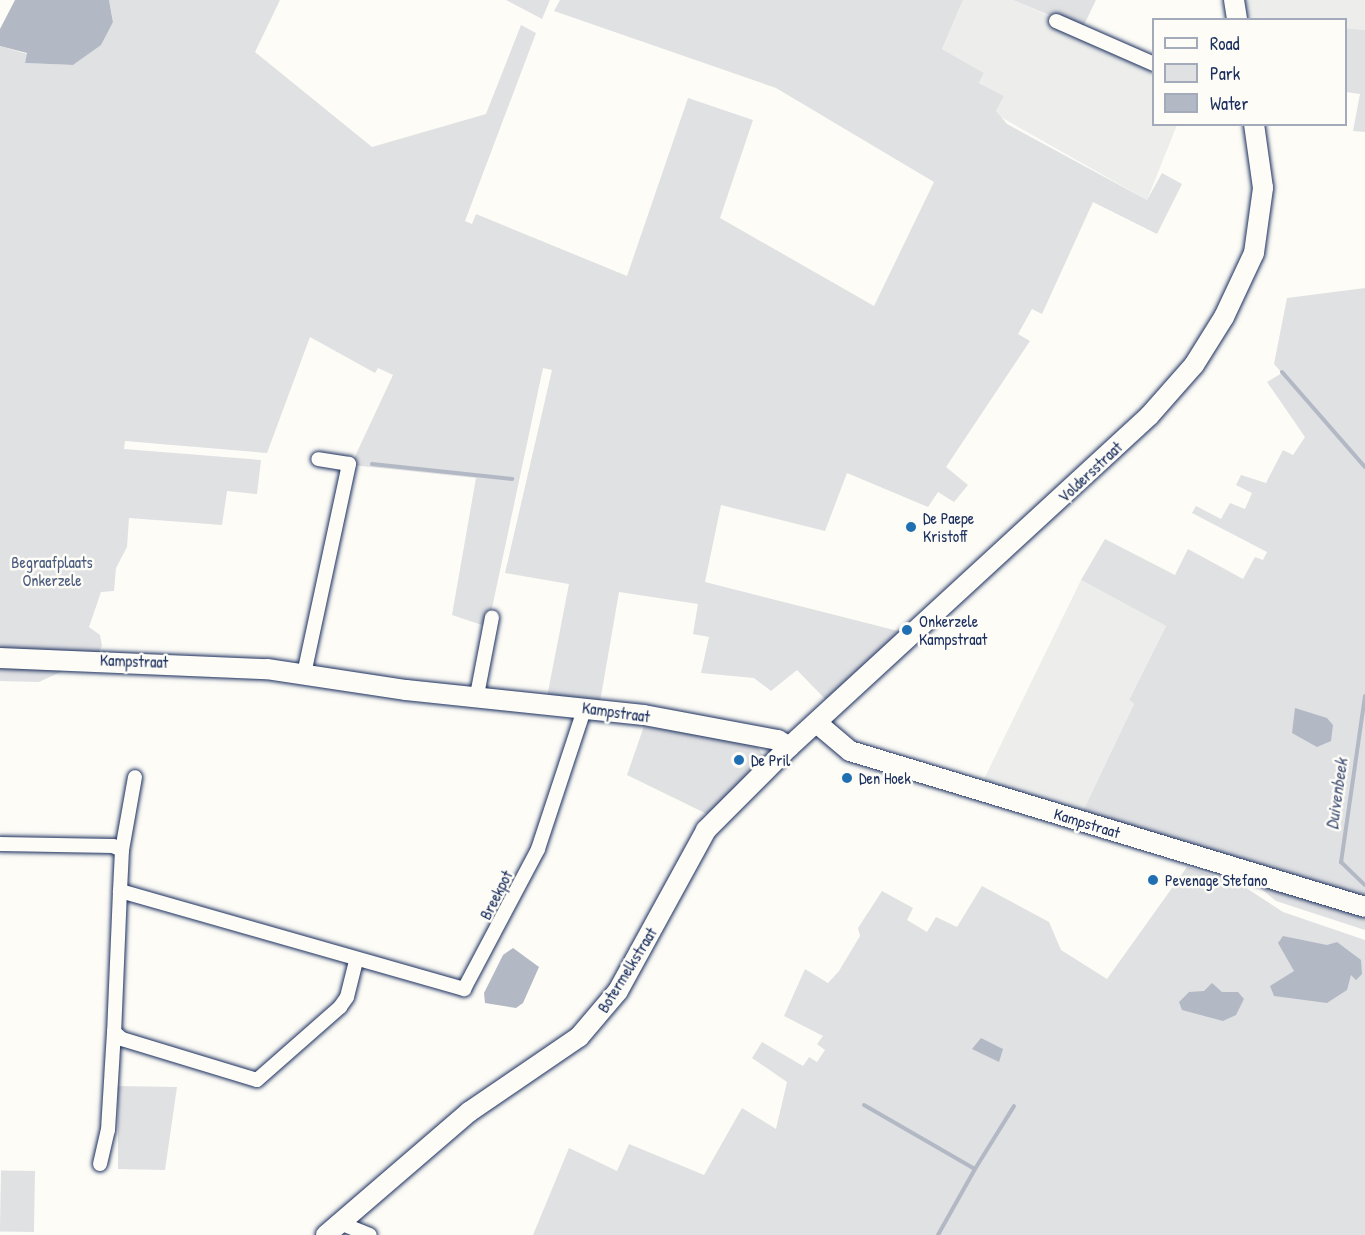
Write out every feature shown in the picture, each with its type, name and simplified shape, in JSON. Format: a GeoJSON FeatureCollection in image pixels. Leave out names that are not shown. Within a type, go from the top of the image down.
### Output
{"type":"FeatureCollection","features":[{"type":"Feature","properties":{"kind":"street"},"geometry":{"type":"LineString","coordinates":[[1234,0],[1237,18]]}},
{"type":"Feature","properties":{"kind":"street"},"geometry":{"type":"LineString","coordinates":[[1056,21],[1152,63]]}},
{"type":"Feature","properties":{"kind":"street","name":"Voldersstraat"},"geometry":{"type":"LineString","coordinates":[[789,747],[818,724],[1149,416],[1194,365],[1224,317],[1254,253],[1263,188],[1254,126]]}},
{"type":"Feature","properties":{"kind":"street"},"geometry":{"type":"LineString","coordinates":[[304,674],[349,464],[318,459]]}},
{"type":"Feature","properties":{"kind":"street"},"geometry":{"type":"LineString","coordinates":[[477,695],[492,617]]}},
{"type":"Feature","properties":{"kind":"street","name":"Kampstraat"},"geometry":{"type":"LineString","coordinates":[[0,658],[149,661],[304,674],[585,707],[693,723],[778,740],[789,747]]}},
{"type":"Feature","properties":{"kind":"street","name":"Breekpot"},"geometry":{"type":"LineString","coordinates":[[120,891],[464,989],[538,849],[585,707]]}},
{"type":"Feature","properties":{"kind":"street","name":"Kampstraat"},"geometry":{"type":"LineString","coordinates":[[818,724],[850,751],[1365,907]]}},
{"type":"Feature","properties":{"kind":"street","name":"Botermelkstraat"},"geometry":{"type":"LineString","coordinates":[[333,1229],[470,1112],[587,1029],[618,991],[706,830],[789,747]]}},
{"type":"Feature","properties":{"kind":"street"},"geometry":{"type":"LineString","coordinates":[[100,1164],[108,1130],[122,850],[135,777]]}},
{"type":"Feature","properties":{"kind":"street"},"geometry":{"type":"LineString","coordinates":[[0,844],[122,850]]}},
{"type":"Feature","properties":{"kind":"street"},"geometry":{"type":"LineString","coordinates":[[114,1032],[122,1039],[257,1080],[348,998],[356,960]]}},
{"type":"Feature","properties":{"kind":"street","name":"Botermelkstraat"},"geometry":{"type":"LineString","coordinates":[[333,1229],[370,1235]]}},
{"type":"Feature","properties":{"kind":"shaded area"},"geometry":{"type":"Polygon","coordinates":[[[963,0],[1013,0],[1152,62],[1152,126],[1177,126],[1147,200],[999,116],[996,111],[1004,96],[979,83],[984,73],[942,49],[963,0]]]}},
{"type":"Feature","properties":{"kind":"shaded area"},"geometry":{"type":"Polygon","coordinates":[[[1245,0],[1365,0],[1365,30],[1347,28],[1347,18],[1248,18],[1245,0]]]}},
{"type":"Feature","properties":{"kind":"shaded area"},"geometry":{"type":"Polygon","coordinates":[[[1081,580],[1166,626],[1129,700],[1134,704],[1083,811],[983,781],[1081,580]]]}},
{"type":"Feature","properties":{"kind":"green space","name":"Begraafplaats Onkerzele"},"geometry":{"type":"Polygon","coordinates":[[[109,0],[280,0],[255,52],[372,147],[486,114],[521,25],[536,33],[465,221],[472,224],[476,214],[627,276],[688,98],[753,120],[720,218],[874,306],[934,182],[776,88],[554,11],[560,0],[963,0],[942,49],[984,73],[979,83],[1004,96],[996,111],[1007,124],[1147,200],[1162,173],[1182,184],[1157,234],[1093,202],[1042,314],[1032,309],[1018,334],[1030,341],[946,467],[968,485],[954,502],[938,492],[928,507],[847,473],[825,531],[721,505],[705,582],[906,633],[828,702],[797,670],[771,691],[754,678],[701,673],[709,637],[693,634],[698,604],[619,592],[600,702],[547,697],[569,584],[505,573],[552,370],[543,368],[488,627],[452,615],[476,478],[351,465],[393,375],[378,368],[375,373],[310,337],[267,453],[125,441],[124,449],[261,460],[257,494],[227,491],[222,525],[129,518],[127,547],[116,568],[114,591],[101,592],[89,627],[100,635],[102,646],[97,655],[39,682],[0,681],[0,46],[27,54],[25,63],[73,65],[101,44],[113,21],[109,0]]]}},
{"type":"Feature","properties":{"kind":"green space"},"geometry":{"type":"Polygon","coordinates":[[[506,0],[550,0],[542,19],[506,0]]]}},
{"type":"Feature","properties":{"kind":"green space"},"geometry":{"type":"Polygon","coordinates":[[[1013,0],[1096,0],[1082,29],[1013,0]]]}},
{"type":"Feature","properties":{"kind":"green space"},"geometry":{"type":"Polygon","coordinates":[[[1347,28],[1365,30],[1365,132],[1353,131],[1360,94],[1347,92],[1347,28]]]}},
{"type":"Feature","properties":{"kind":"green space"},"geometry":{"type":"Polygon","coordinates":[[[1365,288],[1365,906],[1083,811],[1134,704],[1129,700],[1166,626],[1081,580],[1105,539],[1175,575],[1188,549],[1243,579],[1255,557],[1263,560],[1267,552],[1192,513],[1196,506],[1221,519],[1230,503],[1245,509],[1252,493],[1236,485],[1241,475],[1266,483],[1283,450],[1293,455],[1305,437],[1267,382],[1282,373],[1274,364],[1287,298],[1365,288]]]}},
{"type":"Feature","properties":{"kind":"green space"},"geometry":{"type":"Polygon","coordinates":[[[644,726],[756,745],[765,758],[707,814],[627,775],[644,726]]]}},
{"type":"Feature","properties":{"kind":"green space"},"geometry":{"type":"Polygon","coordinates":[[[1187,867],[1240,884],[1283,912],[1365,940],[1365,1235],[533,1235],[569,1148],[617,1171],[629,1144],[704,1175],[742,1108],[776,1129],[787,1082],[752,1058],[762,1042],[803,1066],[809,1057],[817,1062],[825,1050],[817,1044],[823,1036],[784,1016],[805,969],[828,983],[839,971],[860,936],[858,928],[882,891],[913,908],[907,920],[927,932],[936,917],[957,927],[982,886],[1049,922],[1061,950],[1107,979],[1187,867]]]}},
{"type":"Feature","properties":{"kind":"green space"},"geometry":{"type":"Polygon","coordinates":[[[1248,878],[1365,915],[1365,930],[1276,901],[1248,878]]]}},
{"type":"Feature","properties":{"kind":"green space"},"geometry":{"type":"Polygon","coordinates":[[[118,1086],[177,1087],[165,1170],[118,1169],[118,1086]]]}},
{"type":"Feature","properties":{"kind":"green space"},"geometry":{"type":"Polygon","coordinates":[[[1,1170],[35,1171],[34,1232],[0,1231],[1,1170]]]}},
{"type":"Feature","properties":{"kind":"water"},"geometry":{"type":"Polygon","coordinates":[[[15,0],[109,0],[113,22],[101,45],[73,65],[25,63],[27,53],[0,46],[0,29],[15,0]]]}},
{"type":"Feature","properties":{"kind":"water"},"geometry":{"type":"Polygon","coordinates":[[[1295,708],[1327,718],[1333,725],[1331,741],[1317,747],[1292,733],[1295,708]]]}},
{"type":"Feature","properties":{"kind":"water"},"geometry":{"type":"Polygon","coordinates":[[[1283,936],[1327,945],[1337,942],[1361,960],[1362,974],[1356,980],[1351,975],[1347,990],[1327,1003],[1274,996],[1270,986],[1294,971],[1278,943],[1283,936]]]}},
{"type":"Feature","properties":{"kind":"water"},"geometry":{"type":"Polygon","coordinates":[[[513,948],[539,967],[523,1003],[516,1008],[485,1003],[484,993],[503,955],[513,948]]]}},
{"type":"Feature","properties":{"kind":"water"},"geometry":{"type":"Polygon","coordinates":[[[1212,983],[1222,992],[1238,992],[1244,999],[1236,1015],[1223,1021],[1182,1010],[1179,1002],[1189,992],[1204,991],[1212,983]]]}},
{"type":"Feature","properties":{"kind":"water"},"geometry":{"type":"Polygon","coordinates":[[[981,1038],[1003,1049],[999,1062],[972,1049],[981,1038]]]}},
{"type":"Feature","properties":{"kind":"waterway","name":"Duivenbeek"},"geometry":{"type":"LineString","coordinates":[[1282,372],[1365,467]]}},
{"type":"Feature","properties":{"kind":"waterway"},"geometry":{"type":"LineString","coordinates":[[372,464],[512,479]]}},
{"type":"Feature","properties":{"kind":"waterway","name":"Duivenbeek"},"geometry":{"type":"LineString","coordinates":[[1365,696],[1341,862],[1365,885]]}},
{"type":"Feature","properties":{"kind":"waterway"},"geometry":{"type":"LineString","coordinates":[[864,1105],[975,1169],[938,1235]]}},
{"type":"Feature","properties":{"kind":"waterway"},"geometry":{"type":"LineString","coordinates":[[975,1169],[1014,1106]]}},
{"type":"Feature","properties":{"kind":"place","name":"De Paepe Kristoff"},"geometry":{"type":"Point","coordinates":[911,527]}},
{"type":"Feature","properties":{"kind":"place","name":"Onkerzele Kampstraat"},"geometry":{"type":"Point","coordinates":[907,630]}},
{"type":"Feature","properties":{"kind":"place","name":"De Pril"},"geometry":{"type":"Point","coordinates":[739,760]}},
{"type":"Feature","properties":{"kind":"place","name":"Den Hoek"},"geometry":{"type":"Point","coordinates":[847,778]}},
{"type":"Feature","properties":{"kind":"place","name":"Pevenage Stefano"},"geometry":{"type":"Point","coordinates":[1153,880]}}]}
